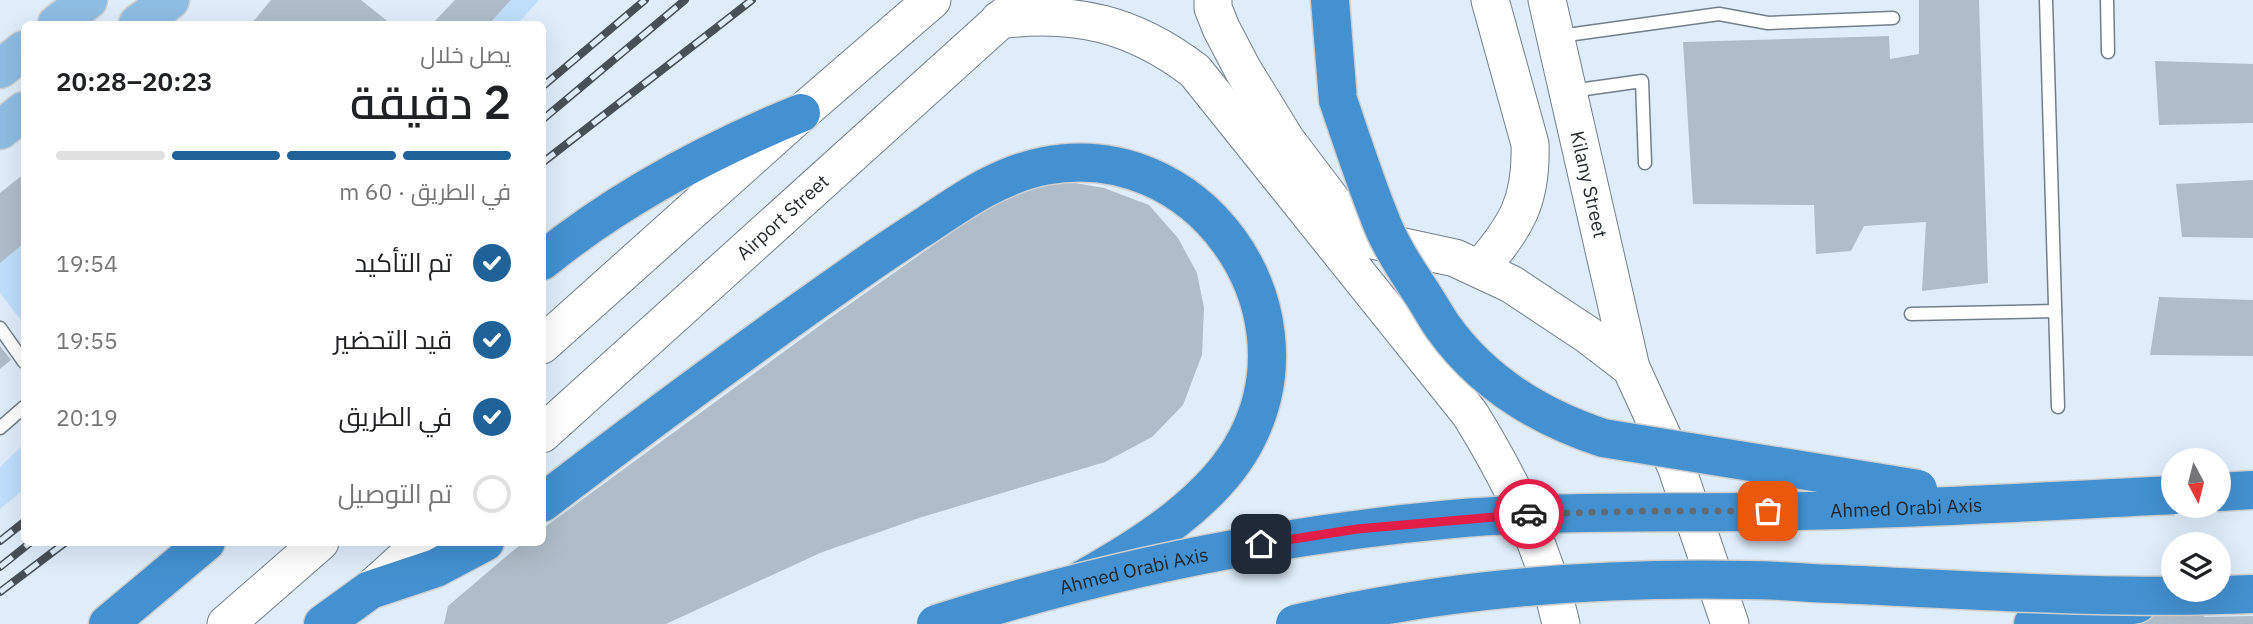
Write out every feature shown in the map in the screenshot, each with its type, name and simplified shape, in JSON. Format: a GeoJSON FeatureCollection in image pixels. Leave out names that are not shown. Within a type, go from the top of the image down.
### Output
{"type":"FeatureCollection","features":[{"type":"Feature","properties":{"kind":"highway"},"geometry":{"type":"LineString","coordinates":[[1330,0],[1338,100],[1380,219],[1408,273],[1443,327],[1487,376],[1513,396],[1541,414],[1602,438],[2007,503]]}},
{"type":"Feature","properties":{"kind":"highway"},"geometry":{"type":"LineString","coordinates":[[546,258],[652,184],[738,140],[801,113]]}},
{"type":"Feature","properties":{"kind":"highway"},"geometry":{"type":"LineString","coordinates":[[546,500],[786,321],[991,183],[1019,172],[1048,166],[1078,163],[1107,166],[1136,173],[1163,184],[1189,200],[1231,241],[1258,293],[1268,352],[1258,410],[1233,463],[1213,485],[1163,527],[1075,583]]}},
{"type":"Feature","properties":{"kind":"highway"},"geometry":{"type":"LineString","coordinates":[[2231,491],[2253,490]]}},
{"type":"Feature","properties":{"kind":"highway","name":"Ahmed Orabi Axis"},"geometry":{"type":"LineString","coordinates":[[936,624],[1075,583],[1168,562],[1357,529],[1549,513],[1741,512],[2161,496]]}},
{"type":"Feature","properties":{"kind":"highway"},"geometry":{"type":"LineString","coordinates":[[108,624],[201,546]]}},
{"type":"Feature","properties":{"kind":"highway"},"geometry":{"type":"LineString","coordinates":[[323,624],[370,590],[436,568],[477,546]]}},
{"type":"Feature","properties":{"kind":"highway"},"geometry":{"type":"LineString","coordinates":[[1295,624],[1482,592],[1659,580],[1748,579],[2161,596]]}},
{"type":"Feature","properties":{"kind":"highway"},"geometry":{"type":"LineString","coordinates":[[2231,595],[2253,594]]}},
{"type":"Feature","properties":{"kind":"highway"},"geometry":{"type":"LineString","coordinates":[[2033,624],[2161,599]]}},
{"type":"Feature","properties":{"kind":"main road"},"geometry":{"type":"LineString","coordinates":[[61,21],[88,0]]}},
{"type":"Feature","properties":{"kind":"main road"},"geometry":{"type":"LineString","coordinates":[[142,21],[170,0]]}},
{"type":"Feature","properties":{"kind":"main road"},"geometry":{"type":"LineString","coordinates":[[0,69],[21,52]]}},
{"type":"Feature","properties":{"kind":"main road"},"geometry":{"type":"LineString","coordinates":[[0,130],[21,113]]}},
{"type":"Feature","properties":{"kind":"street"},"geometry":{"type":"LineString","coordinates":[[546,341],[801,113],[932,0]]}},
{"type":"Feature","properties":{"kind":"street"},"geometry":{"type":"LineString","coordinates":[[1213,0],[1213,8],[1221,28],[1243,70],[1293,149],[1342,214],[1372,240],[1455,258],[1511,284],[1588,335],[1631,368]]}},
{"type":"Feature","properties":{"kind":"street"},"geometry":{"type":"LineString","coordinates":[[1480,269],[1509,234],[1520,214],[1528,191],[1531,168],[1530,144],[1490,0]]}},
{"type":"Feature","properties":{"kind":"street","name":"Kilany Street"},"geometry":{"type":"LineString","coordinates":[[1548,0],[1631,368],[1675,466],[1724,620]]}},
{"type":"Feature","properties":{"kind":"street"},"geometry":{"type":"LineString","coordinates":[[1011,10],[1031,16],[1096,22],[1125,15],[1195,71],[1470,414],[1516,494],[1538,548],[1561,624]]}},
{"type":"Feature","properties":{"kind":"street","name":"Airport Street"},"geometry":{"type":"LineString","coordinates":[[546,430],[1011,10]]}},
{"type":"Feature","properties":{"kind":"street"},"geometry":{"type":"LineString","coordinates":[[226,624],[315,546]]}},
{"type":"Feature","properties":{"kind":"street"},"geometry":{"type":"LineString","coordinates":[[339,624],[370,590],[419,546]]}},
{"type":"Feature","properties":{"kind":"lane"},"geometry":{"type":"LineString","coordinates":[[2046,0],[2058,407]]}},
{"type":"Feature","properties":{"kind":"lane"},"geometry":{"type":"LineString","coordinates":[[2107,0],[2108,51]]}},
{"type":"Feature","properties":{"kind":"lane"},"geometry":{"type":"LineString","coordinates":[[1555,37],[1719,14],[1768,23],[1892,18]]}},
{"type":"Feature","properties":{"kind":"lane"},"geometry":{"type":"LineString","coordinates":[[1567,91],[1642,81],[1645,163]]}},
{"type":"Feature","properties":{"kind":"lane"},"geometry":{"type":"LineString","coordinates":[[1911,314],[2055,310]]}},
{"type":"Feature","properties":{"kind":"lane"},"geometry":{"type":"LineString","coordinates":[[0,328],[21,358]]}},
{"type":"Feature","properties":{"kind":"lane"},"geometry":{"type":"LineString","coordinates":[[0,429],[21,410]]}},
{"type":"Feature","properties":{"kind":"shaded area"},"geometry":{"type":"Polygon","coordinates":[[[511,0],[539,0],[520,21],[492,21],[511,0]]]}},
{"type":"Feature","properties":{"kind":"shaded area"},"geometry":{"type":"Polygon","coordinates":[[[21,245],[21,320],[0,293],[0,262],[21,245]]]}},
{"type":"Feature","properties":{"kind":"shaded area"},"geometry":{"type":"Polygon","coordinates":[[[21,447],[21,492],[0,509],[0,467],[21,447]]]}},
{"type":"Feature","properties":{"kind":"building"},"geometry":{"type":"Polygon","coordinates":[[[271,0],[361,0],[387,21],[254,21],[271,0]]]}},
{"type":"Feature","properties":{"kind":"building"},"geometry":{"type":"Polygon","coordinates":[[[455,0],[511,0],[492,21],[435,21],[455,0]]]}},
{"type":"Feature","properties":{"kind":"building"},"geometry":{"type":"Polygon","coordinates":[[[1919,0],[1979,0],[1988,283],[1922,291],[1926,222],[1864,226],[1851,251],[1816,254],[1814,205],[1693,204],[1683,42],[1889,36],[1890,59],[1919,54],[1919,0]]]}},
{"type":"Feature","properties":{"kind":"building"},"geometry":{"type":"Polygon","coordinates":[[[2155,61],[2253,64],[2253,123],[2159,125],[2155,61]]]}},
{"type":"Feature","properties":{"kind":"building"},"geometry":{"type":"Polygon","coordinates":[[[21,176],[21,246],[0,263],[0,193],[21,176]]]}},
{"type":"Feature","properties":{"kind":"building"},"geometry":{"type":"Polygon","coordinates":[[[2253,180],[2253,238],[2182,237],[2176,184],[2253,180]]]}},
{"type":"Feature","properties":{"kind":"building"},"geometry":{"type":"Polygon","coordinates":[[[1063,181],[1104,188],[1149,205],[1178,238],[1197,273],[1204,308],[1202,355],[1183,405],[1152,437],[1105,462],[919,518],[820,553],[666,624],[444,624],[448,606],[519,546],[546,546],[546,526],[830,318],[993,203],[1022,188],[1063,181]]]}},
{"type":"Feature","properties":{"kind":"building"},"geometry":{"type":"Polygon","coordinates":[[[2159,297],[2253,300],[2253,356],[2150,355],[2159,297]]]}},
{"type":"Feature","properties":{"kind":"building"},"geometry":{"type":"Polygon","coordinates":[[[0,346],[11,360],[0,369],[0,346]]]}},
{"type":"Feature","properties":{"kind":"building"},"geometry":{"type":"Polygon","coordinates":[[[2203,606],[2204,617],[2253,616],[2253,624],[2131,624],[2133,609],[2203,606]]]}},
{"type":"Feature","properties":{"kind":"railway"},"geometry":{"type":"LineString","coordinates":[[546,84],[645,0]]}},
{"type":"Feature","properties":{"kind":"railway"},"geometry":{"type":"LineString","coordinates":[[546,117],[685,0]]}},
{"type":"Feature","properties":{"kind":"railway"},"geometry":{"type":"LineString","coordinates":[[546,160],[752,0]]}},
{"type":"Feature","properties":{"kind":"railway"},"geometry":{"type":"LineString","coordinates":[[0,541],[21,524]]}},
{"type":"Feature","properties":{"kind":"railway"},"geometry":{"type":"LineString","coordinates":[[0,567],[26,546]]}},
{"type":"Feature","properties":{"kind":"railway"},"geometry":{"type":"LineString","coordinates":[[0,592],[61,546]]}},
{"type":"Feature","properties":{"kind":"way so far"},"geometry":{"type":"LineString","coordinates":[[1529,514],[1768,511]]}},
{"type":"Feature","properties":{"kind":"route"},"geometry":{"type":"LineString","coordinates":[[1261,544],[1357,529],[1529,514]]}}]}
